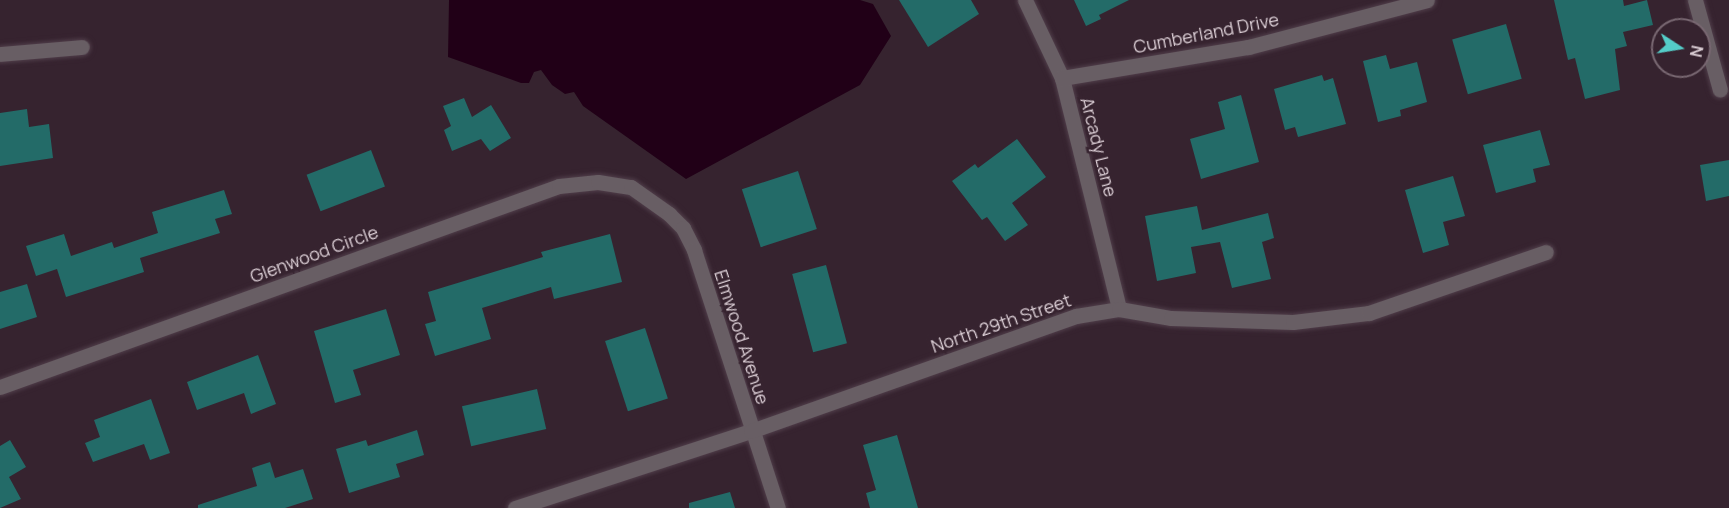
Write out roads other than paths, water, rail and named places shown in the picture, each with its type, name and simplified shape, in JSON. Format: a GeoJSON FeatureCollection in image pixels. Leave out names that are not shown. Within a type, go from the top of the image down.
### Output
{"type":"FeatureCollection","features":[{"type":"Feature","properties":{"kind":"street","name":"Arcady Lane"},"geometry":{"type":"LineString","coordinates":[[1025,0],[1062,78],[1119,309]]}},
{"type":"Feature","properties":{"kind":"street","name":"Cumberland Drive"},"geometry":{"type":"LineString","coordinates":[[1062,78],[1248,47],[1427,0]]}},
{"type":"Feature","properties":{"kind":"street"},"geometry":{"type":"LineString","coordinates":[[1695,0],[1720,90]]}},
{"type":"Feature","properties":{"kind":"street"},"geometry":{"type":"LineString","coordinates":[[0,54],[82,47]]}},
{"type":"Feature","properties":{"kind":"street","name":"Glenwood Circle"},"geometry":{"type":"LineString","coordinates":[[0,387],[559,186],[598,182],[631,187],[643,194]]}},
{"type":"Feature","properties":{"kind":"street","name":"Elmwood Avenue"},"geometry":{"type":"LineString","coordinates":[[643,194],[683,228],[694,250],[778,508]]}},
{"type":"Feature","properties":{"kind":"street","name":"North 29th Street"},"geometry":{"type":"LineString","coordinates":[[515,508],[752,431],[1076,316],[1119,309],[1171,318],[1293,322],[1370,314],[1546,252]]}}]}
